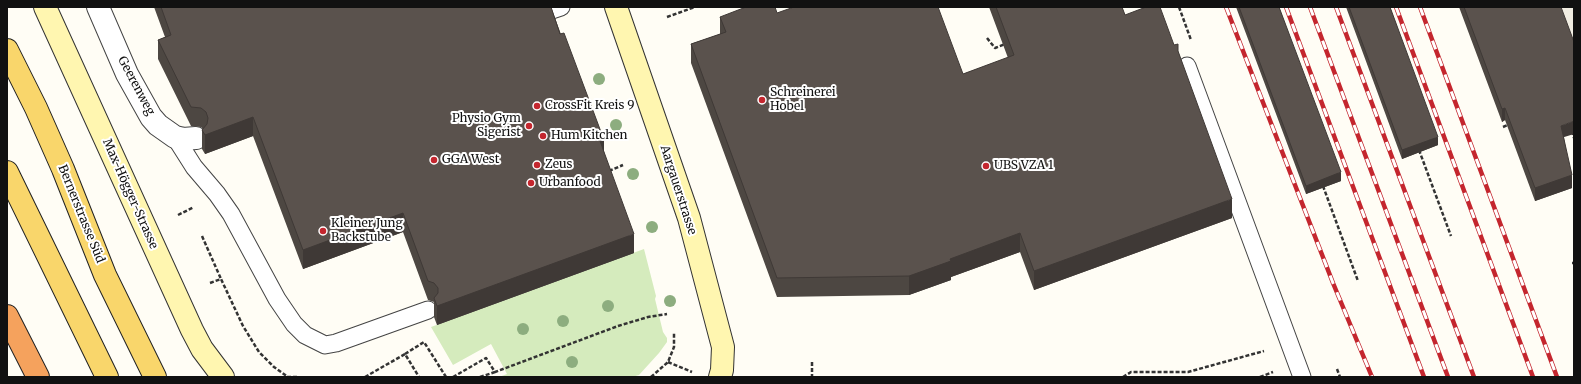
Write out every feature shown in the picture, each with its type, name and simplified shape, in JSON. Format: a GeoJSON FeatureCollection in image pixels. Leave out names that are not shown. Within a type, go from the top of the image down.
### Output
{"type":"FeatureCollection","features":[{"type":"Feature","properties":{"kind":"highway"},"geometry":{"type":"LineString","coordinates":[[7,316],[38,377]]}},
{"type":"Feature","properties":{"kind":"main road","name":"Max-Högger-Strasse"},"geometry":{"type":"LineString","coordinates":[[45,7],[189,324],[202,349],[224,377]]}},
{"type":"Feature","properties":{"kind":"main road","name":"Aargauerstrasse"},"geometry":{"type":"LineString","coordinates":[[616,7],[688,218],[723,347],[722,370],[709,376]]}},
{"type":"Feature","properties":{"kind":"main road","name":"Bernerstrasse Süd"},"geometry":{"type":"LineString","coordinates":[[7,50],[36,108],[57,156],[105,275],[155,377]]}},
{"type":"Feature","properties":{"kind":"main road"},"geometry":{"type":"LineString","coordinates":[[7,172],[107,377]]}},
{"type":"Feature","properties":{"kind":"street","name":"Geerenweg"},"geometry":{"type":"LineString","coordinates":[[98,7],[127,74],[145,107],[158,125],[175,136],[183,139],[196,138]]}},
{"type":"Feature","properties":{"kind":"lane"},"geometry":{"type":"LineString","coordinates":[[1186,66],[1302,377]]}},
{"type":"Feature","properties":{"kind":"lane"},"geometry":{"type":"LineString","coordinates":[[175,136],[194,167],[217,194],[231,214],[277,299],[294,324],[305,335],[325,345],[336,343],[428,310]]}},
{"type":"Feature","properties":{"kind":"path"},"geometry":{"type":"LineString","coordinates":[[667,17],[695,7]]}},
{"type":"Feature","properties":{"kind":"path"},"geometry":{"type":"LineString","coordinates":[[987,38],[995,48],[1010,43]]}},
{"type":"Feature","properties":{"kind":"path"},"geometry":{"type":"LineString","coordinates":[[1503,127],[1517,122]]}},
{"type":"Feature","properties":{"kind":"path"},"geometry":{"type":"LineString","coordinates":[[1572,131],[1574,138]]}},
{"type":"Feature","properties":{"kind":"path"},"geometry":{"type":"LineString","coordinates":[[1417,144],[1451,236]]}},
{"type":"Feature","properties":{"kind":"path"},"geometry":{"type":"LineString","coordinates":[[604,172],[623,165]]}},
{"type":"Feature","properties":{"kind":"path"},"geometry":{"type":"LineString","coordinates":[[1321,181],[1358,282]]}},
{"type":"Feature","properties":{"kind":"path"},"geometry":{"type":"LineString","coordinates":[[178,215],[188,210]]}},
{"type":"Feature","properties":{"kind":"path"},"geometry":{"type":"LineString","coordinates":[[202,236],[243,326],[256,347],[266,360],[288,377],[297,377]]}},
{"type":"Feature","properties":{"kind":"path"},"geometry":{"type":"LineString","coordinates":[[210,283],[222,279]]}},
{"type":"Feature","properties":{"kind":"path"},"geometry":{"type":"LineString","coordinates":[[480,377],[618,326],[648,317],[668,314]]}},
{"type":"Feature","properties":{"kind":"path"},"geometry":{"type":"LineString","coordinates":[[651,377],[668,362],[674,347],[674,332]]}},
{"type":"Feature","properties":{"kind":"path"},"geometry":{"type":"LineString","coordinates":[[1123,377],[1131,372],[1188,372],[1268,350],[1288,341]]}},
{"type":"Feature","properties":{"kind":"path"},"geometry":{"type":"LineString","coordinates":[[365,377],[424,342],[440,370],[446,377]]}},
{"type":"Feature","properties":{"kind":"path"},"geometry":{"type":"LineString","coordinates":[[405,354],[419,377]]}},
{"type":"Feature","properties":{"kind":"path"},"geometry":{"type":"LineString","coordinates":[[454,377],[486,358],[495,372]]}},
{"type":"Feature","properties":{"kind":"path"},"geometry":{"type":"LineString","coordinates":[[668,362],[709,376]]}},
{"type":"Feature","properties":{"kind":"path"},"geometry":{"type":"LineString","coordinates":[[812,362],[812,377]]}},
{"type":"Feature","properties":{"kind":"path"},"geometry":{"type":"LineString","coordinates":[[1337,369],[1340,377]]}},
{"type":"Feature","properties":{"kind":"path"},"geometry":{"type":"LineString","coordinates":[[1260,377],[1277,371]]}},
{"type":"Feature","properties":{"kind":"green space"},"geometry":{"type":"Polygon","coordinates":[[[644,249],[656,296],[655,299],[663,332],[667,338],[667,342],[639,375],[632,377],[499,377],[507,374],[491,344],[453,365],[431,327],[644,249]]]}},
{"type":"Feature","properties":{"kind":"shaded area"},"geometry":{"type":"Polygon","coordinates":[[[1560,7],[1574,7],[1574,45],[1560,7]]]}},
{"type":"Feature","properties":{"kind":"building"},"geometry":{"type":"Polygon","coordinates":[[[161,7],[551,7],[560,34],[564,33],[604,140],[600,141],[634,234],[437,306],[434,298],[438,293],[438,288],[434,283],[428,281],[403,213],[303,250],[253,117],[205,135],[202,130],[207,124],[208,118],[206,112],[201,108],[191,107],[158,40],[171,35],[161,7]]]}},
{"type":"Feature","properties":{"kind":"building","name":"UBS VZA 1"},"geometry":{"type":"Polygon","coordinates":[[[746,7],[775,7],[777,13],[794,7],[938,7],[963,74],[1014,55],[996,7],[1122,7],[1125,15],[1146,7],[1160,7],[1174,45],[1178,44],[1178,51],[1232,199],[1034,271],[1020,233],[909,276],[777,278],[691,44],[726,32],[720,17],[746,7]]]}},
{"type":"Feature","properties":{"kind":"building"},"geometry":{"type":"Polygon","coordinates":[[[1239,7],[1279,7],[1341,172],[1306,186],[1239,7]]]}},
{"type":"Feature","properties":{"kind":"building"},"geometry":{"type":"Polygon","coordinates":[[[1349,7],[1390,7],[1438,137],[1402,150],[1349,7]]]}},
{"type":"Feature","properties":{"kind":"building"},"geometry":{"type":"Polygon","coordinates":[[[1464,7],[1561,7],[1574,42],[1574,121],[1561,126],[1572,175],[1535,188],[1505,108],[1502,109],[1464,7]]]}},
{"type":"Feature","properties":{"kind":"railway"},"geometry":{"type":"LineString","coordinates":[[1226,7],[1333,283],[1372,377]]}},
{"type":"Feature","properties":{"kind":"railway"},"geometry":{"type":"LineString","coordinates":[[1286,7],[1424,377]]}},
{"type":"Feature","properties":{"kind":"railway"},"geometry":{"type":"LineString","coordinates":[[1310,7],[1448,377]]}},
{"type":"Feature","properties":{"kind":"railway"},"geometry":{"type":"LineString","coordinates":[[1336,7],[1474,377]]}},
{"type":"Feature","properties":{"kind":"railway"},"geometry":{"type":"LineString","coordinates":[[1396,7],[1533,377]]}},
{"type":"Feature","properties":{"kind":"railway"},"geometry":{"type":"LineString","coordinates":[[1420,7],[1557,377]]}},
{"type":"Feature","properties":{"kind":"place","name":"Schreinerei Hobel"},"geometry":{"type":"Point","coordinates":[762,100]}},
{"type":"Feature","properties":{"kind":"place","name":"CrossFit Kreis 9"},"geometry":{"type":"Point","coordinates":[537,106]}},
{"type":"Feature","properties":{"kind":"place","name":"Physio Gym Sigerist"},"geometry":{"type":"Point","coordinates":[529,126]}},
{"type":"Feature","properties":{"kind":"place","name":"Hum Kitchen"},"geometry":{"type":"Point","coordinates":[543,136]}},
{"type":"Feature","properties":{"kind":"place","name":"GGA West"},"geometry":{"type":"Point","coordinates":[434,160]}},
{"type":"Feature","properties":{"kind":"place","name":"Zeus"},"geometry":{"type":"Point","coordinates":[537,165]}},
{"type":"Feature","properties":{"kind":"place","name":"UBS VZA 1"},"geometry":{"type":"Point","coordinates":[986,166]}},
{"type":"Feature","properties":{"kind":"place","name":"Urbanfood"},"geometry":{"type":"Point","coordinates":[531,183]}},
{"type":"Feature","properties":{"kind":"place","name":"Kleiner Jung Backstube"},"geometry":{"type":"Point","coordinates":[323,231]}}]}
